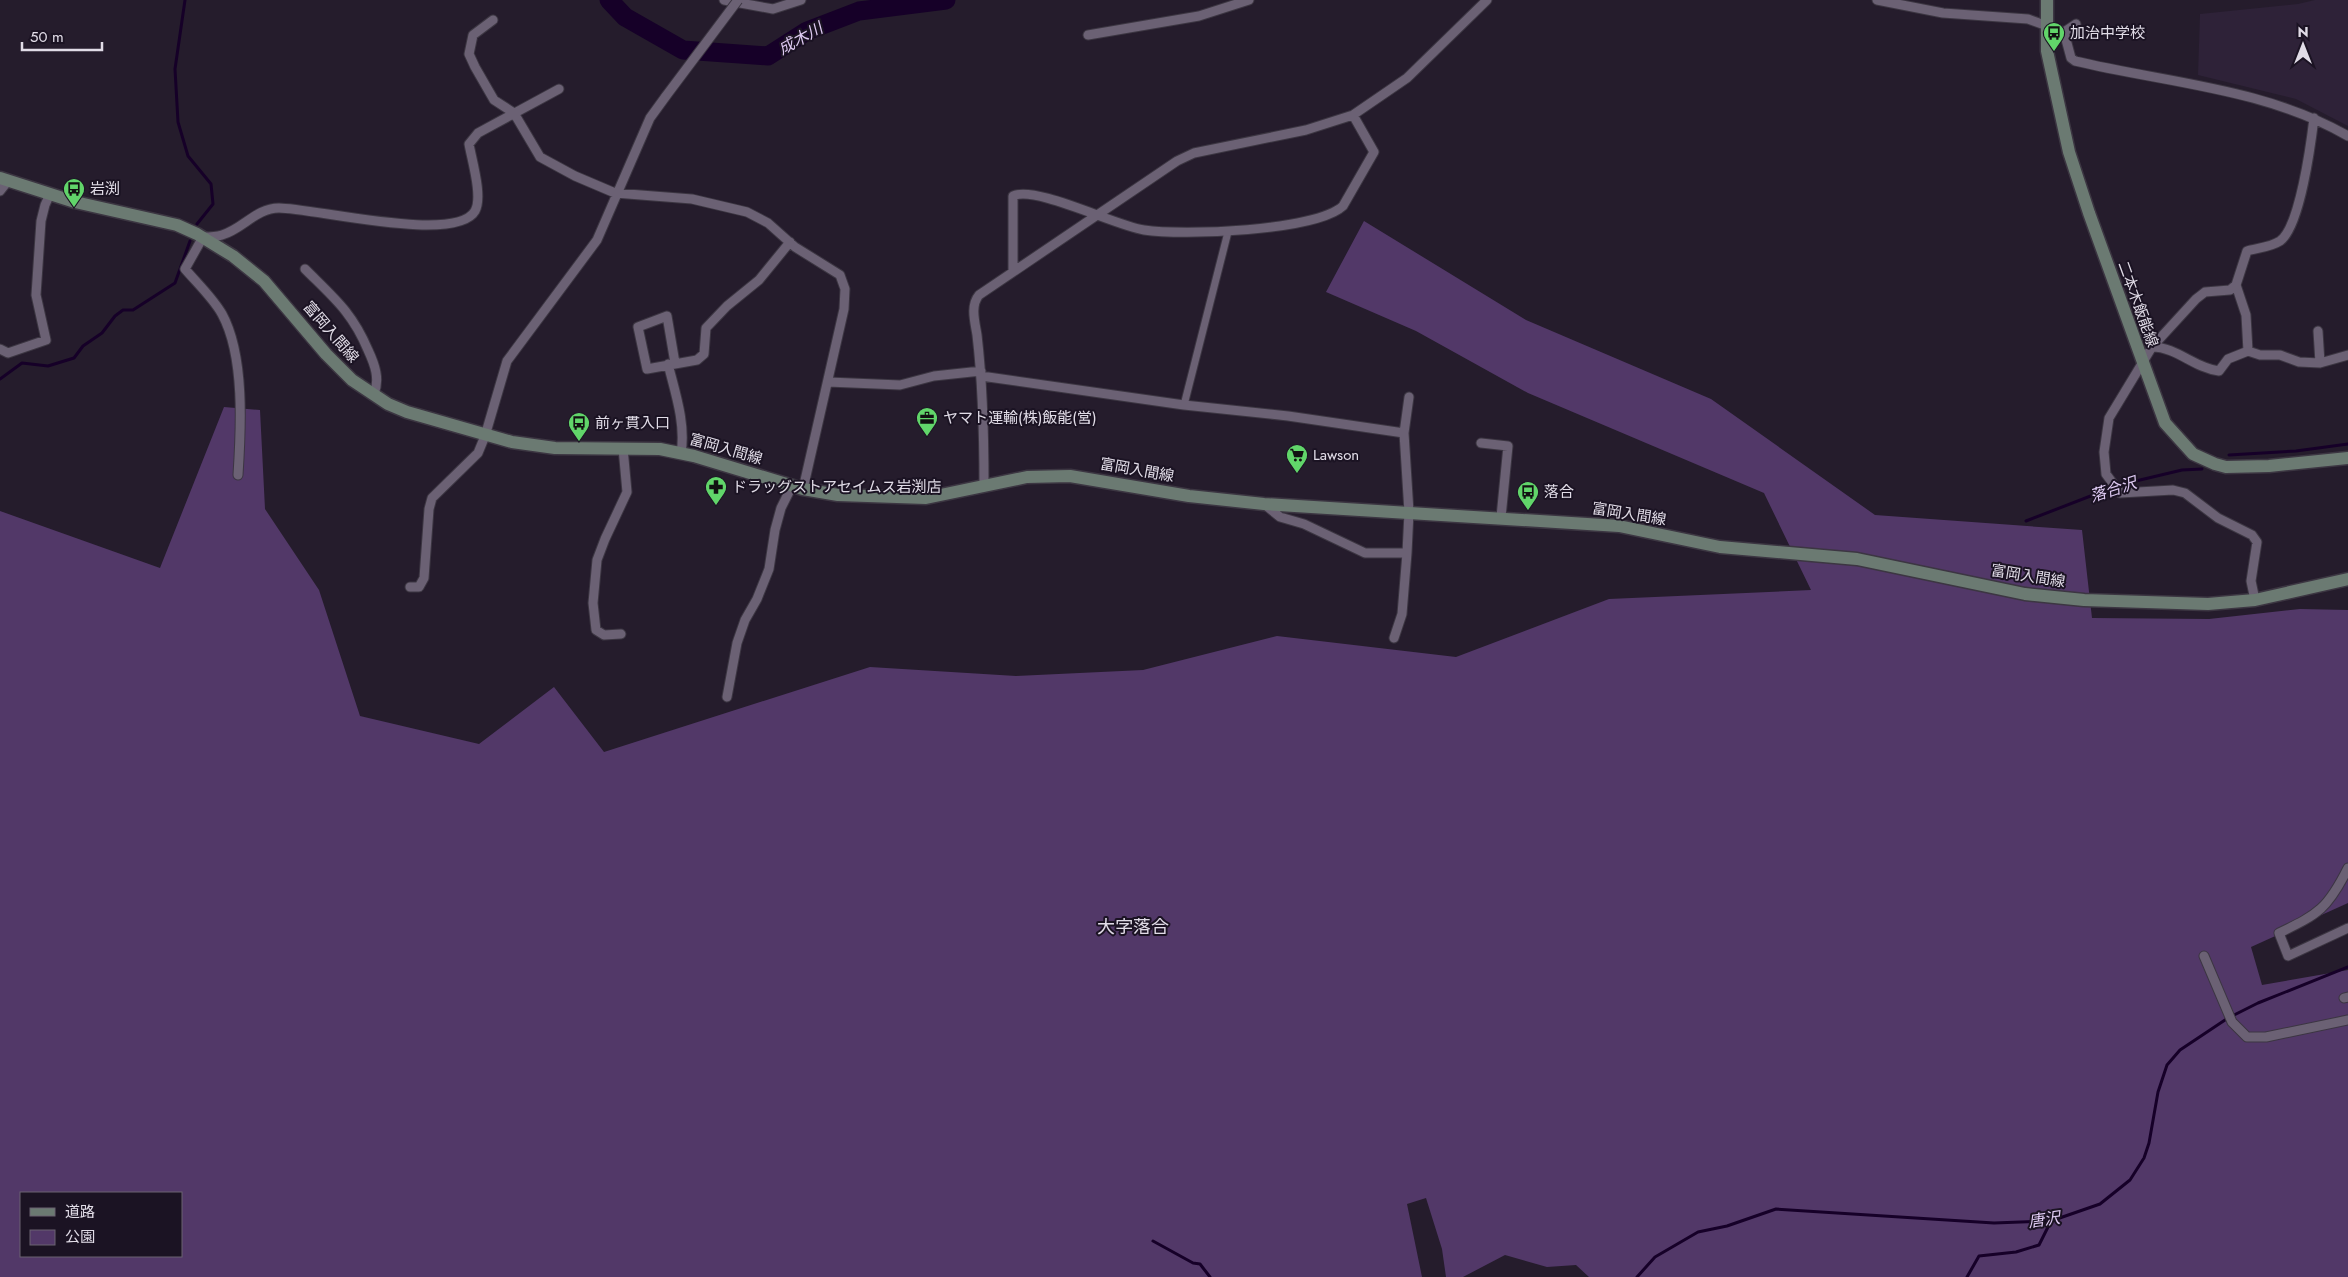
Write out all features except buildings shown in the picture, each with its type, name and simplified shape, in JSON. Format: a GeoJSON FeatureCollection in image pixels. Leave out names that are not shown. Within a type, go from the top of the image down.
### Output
{"type":"FeatureCollection","features":[{"type":"Feature","properties":{"kind":"main road","name":"二本木飯能線"},"geometry":{"type":"LineString","coordinates":[[2046,12],[2049,68],[2069,152],[2165,423],[2186,448],[2202,459],[2226,467],[2348,458]]}},
{"type":"Feature","properties":{"kind":"main road","name":"富岡入間線"},"geometry":{"type":"LineString","coordinates":[[3,183],[75,202],[170,223],[203,237],[234,256],[264,281],[338,367],[352,380],[374,394],[407,412],[485,436],[555,448],[643,447],[682,453],[797,488],[838,495],[926,498],[1027,477],[1070,476],[1189,496],[1264,504],[1501,517],[1619,526],[1720,547],[1857,559],[2035,595],[2084,600],[2208,604],[2255,600],[2348,579]]}},
{"type":"Feature","properties":{"kind":"street"},"geometry":{"type":"LineString","coordinates":[[724,0],[773,9],[801,0]]}},
{"type":"Feature","properties":{"kind":"street"},"geometry":{"type":"LineString","coordinates":[[410,588],[419,587],[424,578],[429,509],[432,498],[473,458],[485,436],[507,361],[596,240],[615,193],[650,118],[738,0]]}},
{"type":"Feature","properties":{"kind":"street"},"geometry":{"type":"LineString","coordinates":[[1088,35],[1200,16],[1249,0]]}},
{"type":"Feature","properties":{"kind":"street"},"geometry":{"type":"LineString","coordinates":[[984,486],[981,373],[974,300],[984,290],[1176,161],[1194,153],[1306,130],[1353,115],[1407,78],[1487,0]]}},
{"type":"Feature","properties":{"kind":"street"},"geometry":{"type":"LineString","coordinates":[[1878,0],[1943,13],[2028,19],[2046,12],[2064,32],[2069,52],[2075,61],[2268,101],[2314,118],[2348,136]]}},
{"type":"Feature","properties":{"kind":"street"},"geometry":{"type":"LineString","coordinates":[[493,20],[473,34],[469,54],[494,100],[514,113],[540,157],[575,176],[615,193],[692,199],[747,212],[768,223],[790,242],[840,275],[845,289],[844,309],[828,382],[797,488],[781,508],[775,530],[770,569],[757,599],[745,620],[737,643],[727,697]]}},
{"type":"Feature","properties":{"kind":"street"},"geometry":{"type":"LineString","coordinates":[[2064,32],[2076,24]]}},
{"type":"Feature","properties":{"kind":"street"},"geometry":{"type":"LineString","coordinates":[[238,475],[242,422],[236,358],[222,314],[185,269],[203,237],[222,235],[265,209],[280,208],[378,223],[452,224],[469,218],[475,212],[479,202],[469,144],[478,133],[559,89]]}},
{"type":"Feature","properties":{"kind":"street"},"geometry":{"type":"LineString","coordinates":[[1013,270],[1013,196],[1018,194],[1051,199],[1094,215],[1144,230],[1228,232],[1306,221],[1336,212],[1343,206],[1374,152],[1353,115]]}},
{"type":"Feature","properties":{"kind":"street"},"geometry":{"type":"LineString","coordinates":[[2255,600],[2251,581],[2257,542],[2252,535],[2218,518],[2185,493],[2173,490],[2120,493],[2106,474],[2104,452],[2109,418],[2152,347],[2196,299],[2205,292],[2230,290],[2236,285],[2247,251],[2271,246],[2282,240],[2288,231],[2301,197],[2314,118]]}},
{"type":"Feature","properties":{"kind":"street"},"geometry":{"type":"LineString","coordinates":[[0,349],[8,353],[46,340],[36,295],[41,221],[44,205],[50,194]]}},
{"type":"Feature","properties":{"kind":"street"},"geometry":{"type":"LineString","coordinates":[[1184,405],[1228,232]]}},
{"type":"Feature","properties":{"kind":"street"},"geometry":{"type":"LineString","coordinates":[[682,453],[683,442],[672,363],[667,316],[638,326],[647,369],[672,363],[697,360],[704,354],[706,328],[727,306],[759,280],[790,242]]}},
{"type":"Feature","properties":{"kind":"street"},"geometry":{"type":"LineString","coordinates":[[305,269],[355,321],[373,362],[378,383],[374,394]]}},
{"type":"Feature","properties":{"kind":"street"},"geometry":{"type":"LineString","coordinates":[[2236,285],[2246,315],[2248,351]]}},
{"type":"Feature","properties":{"kind":"street"},"geometry":{"type":"LineString","coordinates":[[2318,331],[2320,363]]}},
{"type":"Feature","properties":{"kind":"street"},"geometry":{"type":"LineString","coordinates":[[2152,347],[2164,347],[2205,369],[2219,371],[2228,359],[2248,351],[2280,355],[2299,362],[2320,363],[2348,356]]}},
{"type":"Feature","properties":{"kind":"street"},"geometry":{"type":"LineString","coordinates":[[828,382],[900,385],[934,376],[981,373],[1184,405],[1288,416],[1404,433]]}},
{"type":"Feature","properties":{"kind":"street"},"geometry":{"type":"LineString","coordinates":[[1394,638],[1402,614],[1407,553],[1409,512],[1404,433],[1409,397]]}},
{"type":"Feature","properties":{"kind":"street"},"geometry":{"type":"LineString","coordinates":[[1481,443],[1508,446],[1501,517]]}},
{"type":"Feature","properties":{"kind":"street"},"geometry":{"type":"LineString","coordinates":[[621,634],[604,635],[596,630],[593,603],[597,560],[627,492],[623,448]]}},
{"type":"Feature","properties":{"kind":"street"},"geometry":{"type":"LineString","coordinates":[[1264,504],[1280,517],[1304,524],[1365,553],[1407,553]]}},
{"type":"Feature","properties":{"kind":"street"},"geometry":{"type":"LineString","coordinates":[[2348,868],[2329,903],[2306,920],[2279,932],[2288,956],[2348,928]]}},
{"type":"Feature","properties":{"kind":"street"},"geometry":{"type":"LineString","coordinates":[[2204,956],[2232,1022],[2247,1037],[2266,1037],[2348,1020]]}},
{"type":"Feature","properties":{"kind":"shaded area"},"geometry":{"type":"Polygon","coordinates":[[[2315,0],[2348,0],[2348,126],[2296,99],[2198,75],[2200,14],[2298,4],[2315,0]]]}},
{"type":"Feature","properties":{"kind":"green space"},"geometry":{"type":"Polygon","coordinates":[[[1364,221],[1526,320],[1711,399],[1875,515],[2082,530],[2092,618],[2209,619],[2300,609],[2348,610],[2348,903],[2251,947],[2262,985],[2348,970],[2348,1277],[1589,1277],[1576,1265],[1547,1267],[1505,1255],[1463,1277],[1446,1277],[1442,1249],[1426,1198],[1407,1204],[1422,1277],[0,1277],[0,511],[160,568],[224,407],[260,410],[265,509],[319,590],[360,716],[479,744],[554,687],[604,752],[870,667],[1016,676],[1143,670],[1277,636],[1456,657],[1609,599],[1811,590],[1764,493],[1528,393],[1416,331],[1326,292],[1364,221]]]}},
{"type":"Feature","properties":{"kind":"waterway"},"geometry":{"type":"LineString","coordinates":[[185,0],[175,69],[178,122],[188,156],[211,184],[213,204],[197,224]]}},
{"type":"Feature","properties":{"kind":"waterway","name":"成木川"},"geometry":{"type":"LineString","coordinates":[[609,0],[625,17],[683,50],[768,56],[807,31],[859,11],[946,0]]}},
{"type":"Feature","properties":{"kind":"waterway"},"geometry":{"type":"LineString","coordinates":[[0,379],[22,363],[48,366],[74,358],[83,346],[102,333],[115,316],[123,310],[133,310],[175,283],[190,241]]}},
{"type":"Feature","properties":{"kind":"waterway","name":"落合沢"},"geometry":{"type":"LineString","coordinates":[[2229,455],[2296,451],[2348,444]]}},
{"type":"Feature","properties":{"kind":"waterway","name":"落合沢"},"geometry":{"type":"LineString","coordinates":[[2026,521],[2119,485],[2182,470],[2202,469]]}},
{"type":"Feature","properties":{"kind":"waterway","name":"唐沢"},"geometry":{"type":"LineString","coordinates":[[1637,1277],[1655,1257],[1698,1232],[1727,1226],[1776,1209],[1994,1223],[2051,1221],[2100,1204],[2130,1180],[2144,1158],[2149,1143],[2158,1092],[2167,1065],[2180,1050],[2228,1018],[2258,1003],[2348,967]]}},
{"type":"Feature","properties":{"kind":"waterway"},"geometry":{"type":"LineString","coordinates":[[1967,1277],[1979,1256],[2016,1252],[2039,1245],[2051,1221]]}},
{"type":"Feature","properties":{"kind":"waterway"},"geometry":{"type":"LineString","coordinates":[[1153,1241],[1193,1263],[1200,1264],[1210,1277]]}},
{"type":"Feature","properties":{"kind":"place","name":"加治中学校"},"geometry":{"type":"Point","coordinates":[2054,52]}},
{"type":"Feature","properties":{"kind":"place","name":"岩渕"},"geometry":{"type":"Point","coordinates":[74,208]}},
{"type":"Feature","properties":{"kind":"place","name":"ヤマト運輸(株)飯能(営)"},"geometry":{"type":"Point","coordinates":[927,437]}},
{"type":"Feature","properties":{"kind":"place","name":"前ヶ貫入口"},"geometry":{"type":"Point","coordinates":[579,442]}},
{"type":"Feature","properties":{"kind":"place","name":"Lawson"},"geometry":{"type":"Point","coordinates":[1297,474]}},
{"type":"Feature","properties":{"kind":"place","name":"ドラッグストアセイムス岩渕店"},"geometry":{"type":"Point","coordinates":[716,506]}},
{"type":"Feature","properties":{"kind":"place","name":"落合"},"geometry":{"type":"Point","coordinates":[1528,511]}},
{"type":"Feature","properties":{"kind":"district","name":"大字落合"},"geometry":{"type":"Point","coordinates":[1133,927]}}]}
